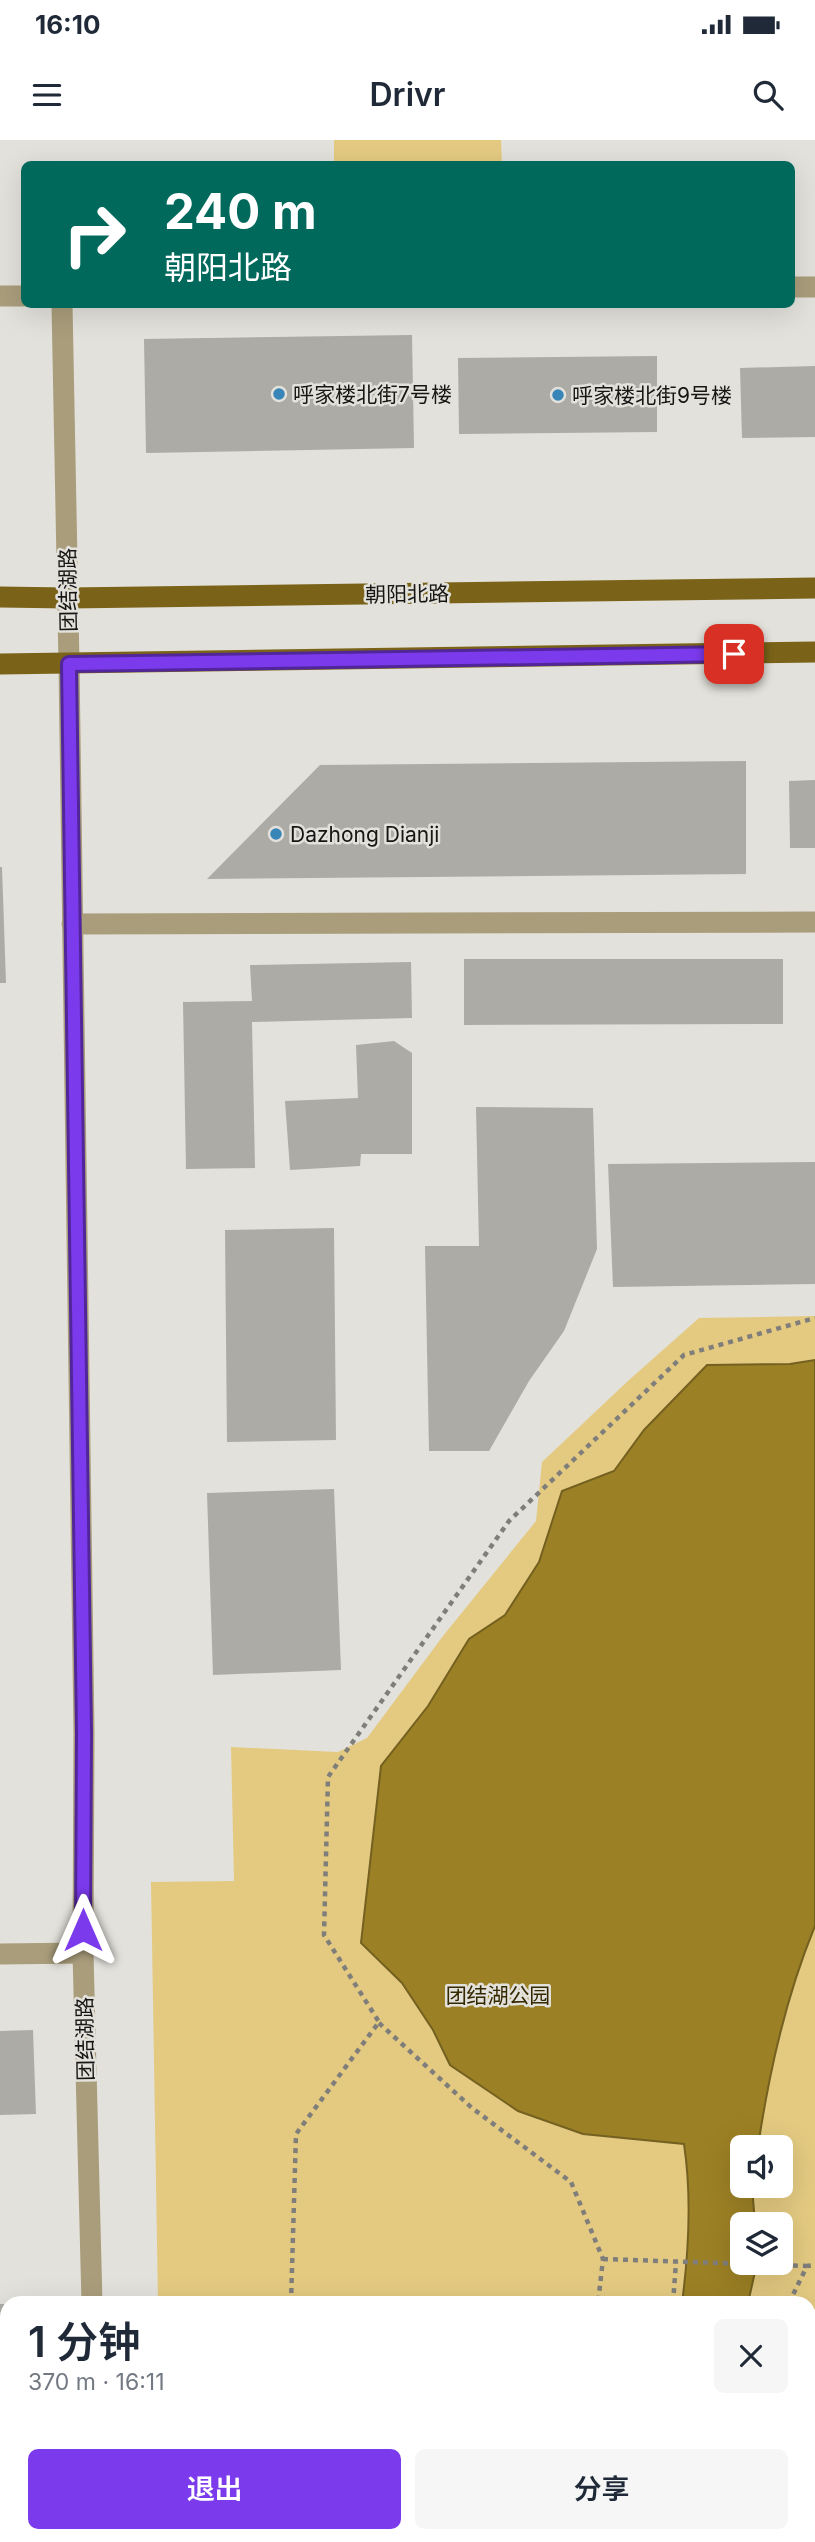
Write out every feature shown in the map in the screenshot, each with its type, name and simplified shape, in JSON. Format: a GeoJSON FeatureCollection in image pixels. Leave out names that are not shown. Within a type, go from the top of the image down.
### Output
{"type":"FeatureCollection","features":[{"type":"Feature","properties":{"kind":"main road","name":"朝阳北路"},"geometry":{"type":"LineString","coordinates":[[0,597],[815,589]]}},
{"type":"Feature","properties":{"kind":"main road"},"geometry":{"type":"LineString","coordinates":[[0,664],[815,652]]}},
{"type":"Feature","properties":{"kind":"street"},"geometry":{"type":"LineString","coordinates":[[795,287],[815,287]]}},
{"type":"Feature","properties":{"kind":"street"},"geometry":{"type":"LineString","coordinates":[[0,296],[21,296]]}},
{"type":"Feature","properties":{"kind":"street","name":"团结湖路"},"geometry":{"type":"LineString","coordinates":[[62,308],[84,1733],[83,1954],[92,2296]]}},
{"type":"Feature","properties":{"kind":"street"},"geometry":{"type":"LineString","coordinates":[[72,924],[815,922]]}},
{"type":"Feature","properties":{"kind":"street"},"geometry":{"type":"LineString","coordinates":[[0,1954],[83,1954]]}},
{"type":"Feature","properties":{"kind":"path"},"geometry":{"type":"LineString","coordinates":[[599,2296],[603,2259],[570,2182],[472,2108],[379,2022],[324,1936],[328,1777],[509,1521],[684,1355],[815,1318]]}},
{"type":"Feature","properties":{"kind":"path"},"geometry":{"type":"LineString","coordinates":[[290,2296],[296,2134],[379,2022]]}},
{"type":"Feature","properties":{"kind":"path"},"geometry":{"type":"LineString","coordinates":[[603,2259],[815,2265]]}},
{"type":"Feature","properties":{"kind":"path"},"geometry":{"type":"LineString","coordinates":[[674,2296],[676,2262]]}},
{"type":"Feature","properties":{"kind":"path"},"geometry":{"type":"LineString","coordinates":[[792,2296],[807,2266]]}},
{"type":"Feature","properties":{"kind":"green space"},"geometry":{"type":"Polygon","coordinates":[[[334,140],[501,140],[502,161],[334,161],[334,140]]]}},
{"type":"Feature","properties":{"kind":"green space","name":"团结湖公园"},"geometry":{"type":"Polygon","coordinates":[[[815,1316],[815,2296],[158,2296],[151,1882],[234,1881],[231,1747],[338,1752],[367,1738],[443,1636],[536,1521],[542,1462],[699,1318],[815,1316]]]}},
{"type":"Feature","properties":{"kind":"shaded area"},"geometry":{"type":"Polygon","coordinates":[[[815,1360],[815,1926],[795,1980],[780,2035],[760,2135],[730,2135],[730,2198],[753,2198],[754,2212],[730,2212],[730,2275],[754,2275],[750,2296],[683,2296],[689,2224],[684,2144],[583,2134],[518,2111],[450,2065],[433,2030],[402,1983],[361,1943],[381,1766],[428,1706],[469,1639],[505,1615],[539,1562],[562,1491],[614,1471],[644,1430],[707,1365],[790,1364],[815,1360]]]}},
{"type":"Feature","properties":{"kind":"building","name":"呼家楼北街7号楼"},"geometry":{"type":"Polygon","coordinates":[[[412,335],[414,448],[146,453],[144,339],[412,335]]]}},
{"type":"Feature","properties":{"kind":"building","name":"呼家楼北街9号楼"},"geometry":{"type":"Polygon","coordinates":[[[657,356],[657,432],[459,434],[458,358],[657,356]]]}},
{"type":"Feature","properties":{"kind":"building"},"geometry":{"type":"Polygon","coordinates":[[[815,366],[815,437],[742,438],[740,368],[815,366]]]}},
{"type":"Feature","properties":{"kind":"building"},"geometry":{"type":"Polygon","coordinates":[[[746,761],[746,874],[207,879],[320,765],[746,761]]]}},
{"type":"Feature","properties":{"kind":"building"},"geometry":{"type":"Polygon","coordinates":[[[815,780],[815,848],[790,848],[789,781],[815,780]]]}},
{"type":"Feature","properties":{"kind":"building"},"geometry":{"type":"Polygon","coordinates":[[[2,867],[6,983],[0,983],[2,867]]]}},
{"type":"Feature","properties":{"kind":"building"},"geometry":{"type":"Polygon","coordinates":[[[464,959],[783,959],[783,1024],[464,1025],[464,959]]]}},
{"type":"Feature","properties":{"kind":"building"},"geometry":{"type":"Polygon","coordinates":[[[411,962],[412,1018],[252,1022],[255,1168],[186,1169],[183,1002],[252,1001],[250,965],[411,962]]]}},
{"type":"Feature","properties":{"kind":"building"},"geometry":{"type":"Polygon","coordinates":[[[394,1041],[412,1053],[412,1154],[361,1154],[360,1166],[290,1170],[285,1101],[358,1098],[356,1045],[394,1041]]]}},
{"type":"Feature","properties":{"kind":"building"},"geometry":{"type":"Polygon","coordinates":[[[476,1107],[593,1108],[597,1249],[564,1331],[529,1381],[489,1451],[429,1451],[425,1246],[479,1246],[476,1107]]]}},
{"type":"Feature","properties":{"kind":"building"},"geometry":{"type":"Polygon","coordinates":[[[815,1162],[815,1284],[613,1287],[608,1164],[815,1162]]]}},
{"type":"Feature","properties":{"kind":"building"},"geometry":{"type":"Polygon","coordinates":[[[334,1228],[336,1440],[227,1442],[225,1230],[334,1228]]]}},
{"type":"Feature","properties":{"kind":"building"},"geometry":{"type":"Polygon","coordinates":[[[334,1489],[341,1670],[213,1675],[207,1493],[334,1489]]]}},
{"type":"Feature","properties":{"kind":"building"},"geometry":{"type":"Polygon","coordinates":[[[33,2030],[36,2114],[0,2115],[0,2031],[33,2030]]]}},
{"type":"Feature","properties":{"kind":"place","name":"呼家楼北街7号楼"},"geometry":{"type":"Point","coordinates":[279,394]}},
{"type":"Feature","properties":{"kind":"place","name":"呼家楼北街9号楼"},"geometry":{"type":"Point","coordinates":[558,395]}},
{"type":"Feature","properties":{"kind":"place","name":"Dazhong Dianji"},"geometry":{"type":"Point","coordinates":[276,834]}},
{"type":"Feature","properties":{"kind":"route"},"geometry":{"type":"LineString","coordinates":[[83,1930],[84,1733],[69,664],[734,654]]}}]}
